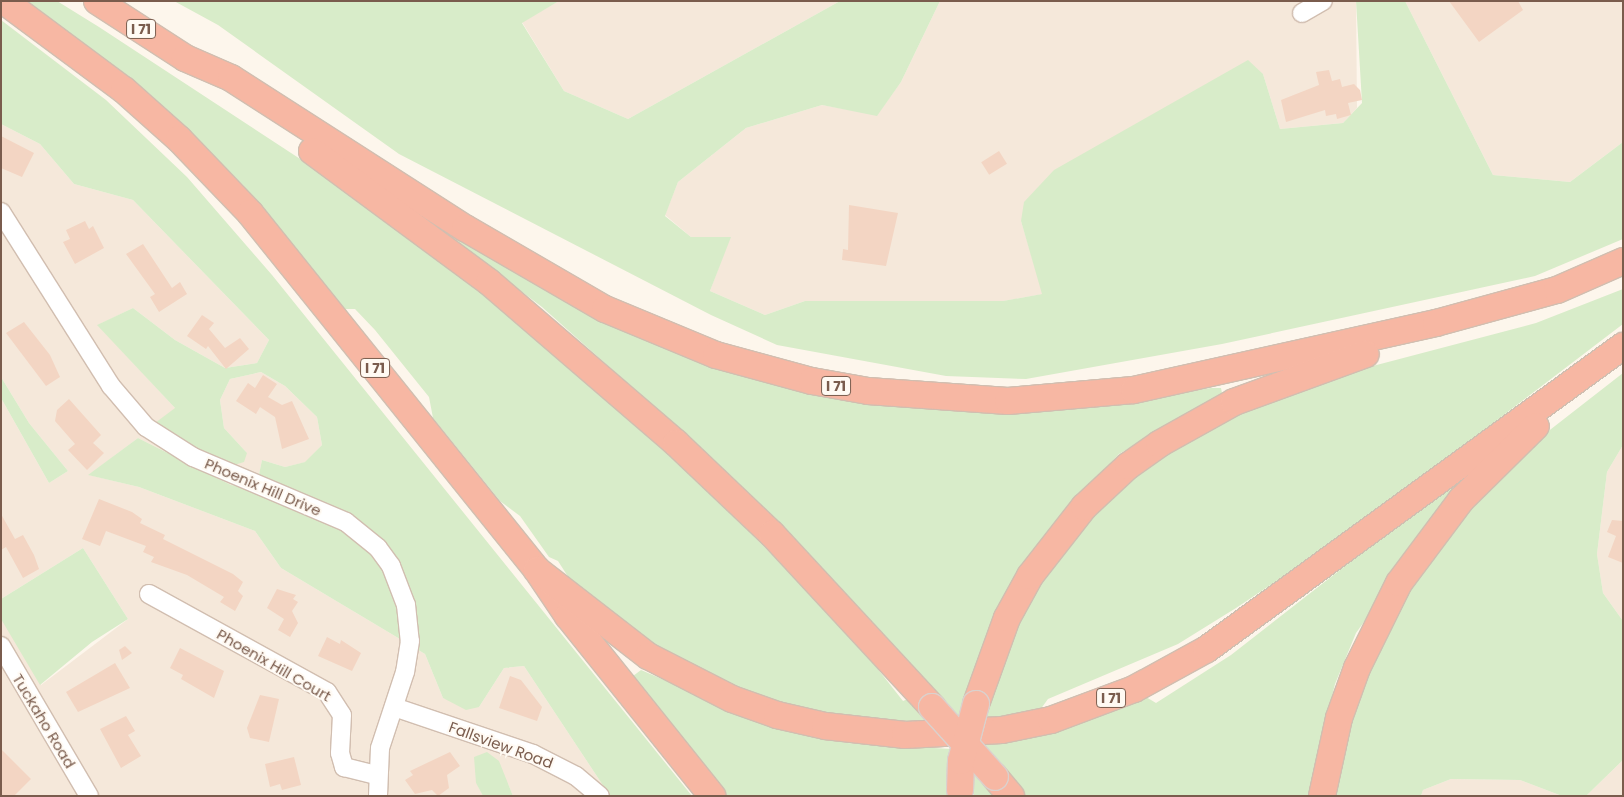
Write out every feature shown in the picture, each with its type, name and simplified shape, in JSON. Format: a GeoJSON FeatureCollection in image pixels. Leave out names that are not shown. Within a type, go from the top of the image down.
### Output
{"type":"FeatureCollection","features":[{"type":"Feature","properties":{"kind":"highway","name":"I 71"},"geometry":{"type":"LineString","coordinates":[[4,1],[124,90],[218,178],[537,570],[648,656],[732,699],[777,715],[825,726],[905,735],[1002,730],[1051,720],[1134,689],[1207,649],[1623,346]]}},
{"type":"Feature","properties":{"kind":"highway","name":"I 71"},"geometry":{"type":"LineString","coordinates":[[97,1],[185,58],[231,78],[465,228],[605,309],[716,355],[812,381],[868,391],[1008,401],[1134,390],[1339,346],[1557,290],[1623,261]]}},
{"type":"Feature","properties":{"kind":"highway"},"geometry":{"type":"LineString","coordinates":[[185,58],[210,83],[403,216],[561,341],[747,510],[932,706],[1003,787]]}},
{"type":"Feature","properties":{"kind":"highway"},"geometry":{"type":"LineString","coordinates":[[960,793],[961,761],[976,704],[1007,618],[1035,568],[1084,507],[1159,444],[1264,391],[1374,351],[1540,304],[1557,290]]}},
{"type":"Feature","properties":{"kind":"highway"},"geometry":{"type":"LineString","coordinates":[[1322,796],[1339,718],[1357,668],[1400,583],[1430,537],[1499,460],[1623,352]]}},
{"type":"Feature","properties":{"kind":"highway"},"geometry":{"type":"LineString","coordinates":[[537,570],[568,616],[712,796]]}},
{"type":"Feature","properties":{"kind":"street"},"geometry":{"type":"LineString","coordinates":[[1302,13],[1323,1]]}},
{"type":"Feature","properties":{"kind":"street","name":"Phoenix Hill Drive"},"geometry":{"type":"LineString","coordinates":[[1,212],[110,386],[146,427],[193,457],[346,522],[378,548],[401,586],[410,641],[376,775],[378,796]]}},
{"type":"Feature","properties":{"kind":"street","name":"Phoenix Hill Court"},"geometry":{"type":"LineString","coordinates":[[149,594],[327,692],[342,715],[344,767],[376,775]]}},
{"type":"Feature","properties":{"kind":"street","name":"Tuckaho Road"},"geometry":{"type":"LineString","coordinates":[[1,646],[89,796]]}},
{"type":"Feature","properties":{"kind":"street","name":"Fallsview Road"},"geometry":{"type":"LineString","coordinates":[[394,707],[533,754],[576,776],[600,796]]}},
{"type":"Feature","properties":{"kind":"shaded area"},"geometry":{"type":"Polygon","coordinates":[[[559,1],[840,1],[628,119],[564,91],[522,22],[559,1]]]}},
{"type":"Feature","properties":{"kind":"shaded area"},"geometry":{"type":"Polygon","coordinates":[[[940,1],[1356,1],[1357,108],[1343,123],[1280,129],[1263,74],[1021,221],[1043,294],[1003,301],[805,301],[765,315],[710,291],[730,237],[691,237],[665,215],[678,182],[746,128],[822,105],[877,115],[901,82],[940,1]]]}},
{"type":"Feature","properties":{"kind":"shaded area"},"geometry":{"type":"Polygon","coordinates":[[[1405,1],[1623,1],[1623,142],[1570,182],[1493,175],[1405,1]]]}},
{"type":"Feature","properties":{"kind":"shaded area"},"geometry":{"type":"Polygon","coordinates":[[[1,124],[40,144],[74,184],[133,200],[269,340],[257,363],[225,368],[175,340],[133,308],[98,325],[175,408],[247,453],[224,428],[220,400],[230,379],[261,372],[285,386],[317,417],[322,445],[306,462],[285,467],[262,460],[256,490],[231,485],[138,438],[89,475],[139,487],[255,531],[281,568],[425,654],[443,698],[479,707],[504,668],[524,666],[610,796],[513,796],[508,784],[476,782],[483,796],[1,796],[1,616],[41,685],[128,619],[83,548],[1,599],[1,398],[49,483],[68,471],[29,423],[1,377],[1,124]]]}},
{"type":"Feature","properties":{"kind":"shaded area"},"geometry":{"type":"Polygon","coordinates":[[[1623,445],[1623,621],[1603,593],[1597,554],[1607,472],[1623,445]]]}},
{"type":"Feature","properties":{"kind":"shaded area"},"geometry":{"type":"Polygon","coordinates":[[[1623,760],[1623,796],[1586,796],[1623,760]]]}},
{"type":"Feature","properties":{"kind":"shaded area"},"geometry":{"type":"Polygon","coordinates":[[[1451,779],[1520,780],[1562,796],[1421,796],[1423,790],[1451,779]]]}},
{"type":"Feature","properties":{"kind":"green space"},"geometry":{"type":"Polygon","coordinates":[[[23,1],[57,1],[99,27],[343,187],[461,277],[561,357],[700,482],[847,630],[903,701],[908,699],[933,726],[861,722],[758,698],[654,647],[574,586],[558,561],[549,557],[520,516],[500,501],[433,418],[429,397],[375,330],[355,309],[345,309],[243,185],[150,94],[23,1]]]}},
{"type":"Feature","properties":{"kind":"green space"},"geometry":{"type":"Polygon","coordinates":[[[174,1],[559,1],[522,23],[564,91],[628,119],[840,1],[940,1],[901,82],[877,116],[822,105],[746,128],[678,182],[665,216],[691,237],[731,237],[710,291],[765,315],[805,301],[1003,301],[1042,294],[1021,221],[1024,202],[1054,170],[1248,60],[1263,74],[1280,129],[1343,123],[1362,103],[1356,1],[1405,1],[1493,175],[1570,182],[1623,142],[1623,239],[1535,276],[1222,344],[1026,379],[946,376],[777,345],[711,315],[399,154],[218,25],[174,1]]]}},
{"type":"Feature","properties":{"kind":"green space"},"geometry":{"type":"Polygon","coordinates":[[[1,20],[106,100],[187,177],[272,275],[692,796],[610,796],[524,666],[504,668],[479,707],[466,710],[443,698],[425,654],[281,568],[255,531],[139,487],[88,475],[138,438],[231,485],[256,489],[262,460],[285,467],[305,462],[322,445],[317,417],[285,386],[261,372],[230,379],[220,400],[224,428],[247,453],[244,462],[231,466],[165,437],[155,423],[175,408],[97,325],[133,308],[175,340],[225,368],[257,363],[269,340],[133,200],[74,184],[40,144],[1,124],[1,20]]]}},
{"type":"Feature","properties":{"kind":"green space"},"geometry":{"type":"Polygon","coordinates":[[[418,213],[743,373],[1137,399],[1211,388],[1221,388],[1222,393],[1119,454],[1053,525],[1000,607],[959,719],[823,570],[688,437],[542,307],[418,213]]]}},
{"type":"Feature","properties":{"kind":"green space"},"geometry":{"type":"Polygon","coordinates":[[[1623,289],[1623,324],[1357,527],[1236,608],[1178,644],[1048,699],[1040,710],[983,719],[1002,653],[1038,578],[1112,491],[1223,417],[1350,372],[1536,323],[1623,289]]]}},
{"type":"Feature","properties":{"kind":"green space"},"geometry":{"type":"Polygon","coordinates":[[[1623,373],[1623,445],[1607,472],[1597,554],[1603,593],[1623,621],[1623,760],[1586,796],[1562,796],[1520,780],[1451,779],[1423,790],[1421,796],[1332,796],[1334,773],[1391,613],[1459,513],[1528,447],[1623,373]]]}},
{"type":"Feature","properties":{"kind":"green space"},"geometry":{"type":"Polygon","coordinates":[[[1,377],[29,423],[68,471],[49,483],[1,398],[1,377]]]}},
{"type":"Feature","properties":{"kind":"green space"},"geometry":{"type":"Polygon","coordinates":[[[1458,478],[1463,483],[1356,633],[1335,684],[1308,796],[1026,796],[981,746],[1043,735],[1146,697],[1156,703],[1231,655],[1458,478]]]}},
{"type":"Feature","properties":{"kind":"green space"},"geometry":{"type":"Polygon","coordinates":[[[83,548],[128,619],[92,642],[40,685],[1,619],[1,599],[83,548]]]}},
{"type":"Feature","properties":{"kind":"green space"},"geometry":{"type":"Polygon","coordinates":[[[641,670],[778,729],[847,743],[952,749],[947,796],[722,796],[633,676],[641,670]]]}},
{"type":"Feature","properties":{"kind":"green space"},"geometry":{"type":"Polygon","coordinates":[[[487,752],[499,761],[513,796],[483,796],[476,783],[474,757],[487,752]]]}},
{"type":"Feature","properties":{"kind":"green space"},"geometry":{"type":"Polygon","coordinates":[[[974,772],[995,796],[974,796],[974,772]]]}},
{"type":"Feature","properties":{"kind":"building"},"geometry":{"type":"Polygon","coordinates":[[[1449,1],[1518,1],[1523,10],[1479,42],[1449,1]]]}},
{"type":"Feature","properties":{"kind":"building"},"geometry":{"type":"Polygon","coordinates":[[[1329,70],[1332,81],[1340,79],[1342,87],[1354,84],[1360,90],[1362,100],[1348,103],[1351,115],[1337,119],[1336,114],[1326,116],[1325,110],[1286,122],[1281,100],[1319,85],[1316,72],[1329,70]]]}},
{"type":"Feature","properties":{"kind":"building"},"geometry":{"type":"Polygon","coordinates":[[[1,136],[34,153],[22,177],[1,168],[1,136]]]}},
{"type":"Feature","properties":{"kind":"building"},"geometry":{"type":"Polygon","coordinates":[[[999,151],[1007,164],[989,175],[981,162],[999,151]]]}},
{"type":"Feature","properties":{"kind":"building"},"geometry":{"type":"Polygon","coordinates":[[[849,205],[898,213],[886,266],[842,260],[843,249],[848,250],[849,205]]]}},
{"type":"Feature","properties":{"kind":"building"},"geometry":{"type":"Polygon","coordinates":[[[85,221],[89,229],[93,226],[104,248],[75,264],[63,242],[70,239],[66,230],[85,221]]]}},
{"type":"Feature","properties":{"kind":"building"},"geometry":{"type":"Polygon","coordinates":[[[143,244],[172,288],[180,282],[187,294],[159,312],[150,297],[155,294],[126,254],[143,244]]]}},
{"type":"Feature","properties":{"kind":"building"},"geometry":{"type":"Polygon","coordinates":[[[202,315],[214,323],[209,329],[225,348],[240,338],[249,349],[226,369],[208,346],[206,349],[187,336],[202,315]]]}},
{"type":"Feature","properties":{"kind":"building"},"geometry":{"type":"Polygon","coordinates":[[[24,322],[50,355],[60,377],[46,386],[6,333],[24,322]]]}},
{"type":"Feature","properties":{"kind":"building"},"geometry":{"type":"Polygon","coordinates":[[[263,375],[277,384],[268,397],[282,405],[292,401],[309,439],[282,449],[275,417],[260,407],[256,414],[236,401],[248,383],[255,388],[263,375]]]}},
{"type":"Feature","properties":{"kind":"building"},"geometry":{"type":"Polygon","coordinates":[[[69,399],[101,435],[93,443],[104,453],[87,470],[68,450],[75,444],[55,421],[57,410],[69,399]]]}},
{"type":"Feature","properties":{"kind":"building"},"geometry":{"type":"Polygon","coordinates":[[[99,499],[132,512],[142,519],[140,523],[165,535],[163,539],[233,574],[243,582],[238,591],[243,596],[235,611],[220,602],[224,597],[187,575],[151,562],[154,557],[143,552],[146,546],[106,531],[100,546],[82,539],[99,499]]]}},
{"type":"Feature","properties":{"kind":"building"},"geometry":{"type":"Polygon","coordinates":[[[1,514],[15,539],[23,535],[39,569],[23,578],[6,547],[1,550],[1,514]]]}},
{"type":"Feature","properties":{"kind":"building"},"geometry":{"type":"Polygon","coordinates":[[[1612,520],[1623,521],[1623,563],[1608,557],[1616,536],[1607,532],[1612,520]]]}},
{"type":"Feature","properties":{"kind":"building"},"geometry":{"type":"Polygon","coordinates":[[[277,589],[296,595],[293,599],[298,602],[292,611],[298,623],[290,637],[278,630],[284,619],[267,608],[277,589]]]}},
{"type":"Feature","properties":{"kind":"building"},"geometry":{"type":"Polygon","coordinates":[[[327,637],[340,644],[341,640],[361,653],[352,671],[318,656],[327,637]]]}},
{"type":"Feature","properties":{"kind":"building"},"geometry":{"type":"Polygon","coordinates":[[[125,646],[132,653],[122,660],[119,650],[125,646]]]}},
{"type":"Feature","properties":{"kind":"building"},"geometry":{"type":"Polygon","coordinates":[[[180,648],[224,671],[214,698],[181,679],[183,675],[170,668],[180,648]]]}},
{"type":"Feature","properties":{"kind":"building"},"geometry":{"type":"Polygon","coordinates":[[[115,663],[130,688],[78,712],[66,692],[115,663]]]}},
{"type":"Feature","properties":{"kind":"building"},"geometry":{"type":"Polygon","coordinates":[[[510,676],[521,680],[542,707],[537,721],[499,708],[510,676]]]}},
{"type":"Feature","properties":{"kind":"building"},"geometry":{"type":"Polygon","coordinates":[[[260,695],[279,699],[269,742],[250,738],[247,728],[260,695]]]}},
{"type":"Feature","properties":{"kind":"building"},"geometry":{"type":"Polygon","coordinates":[[[126,716],[135,731],[128,735],[141,756],[121,768],[100,729],[126,716]]]}},
{"type":"Feature","properties":{"kind":"building"},"geometry":{"type":"Polygon","coordinates":[[[1,749],[31,779],[14,796],[1,796],[1,749]]]}},
{"type":"Feature","properties":{"kind":"building"},"geometry":{"type":"Polygon","coordinates":[[[450,752],[460,766],[447,775],[449,788],[438,796],[432,790],[415,794],[405,780],[413,775],[410,771],[450,752]]]}},
{"type":"Feature","properties":{"kind":"building"},"geometry":{"type":"Polygon","coordinates":[[[294,757],[301,785],[282,790],[280,784],[270,787],[265,764],[294,757]]]}}]}
